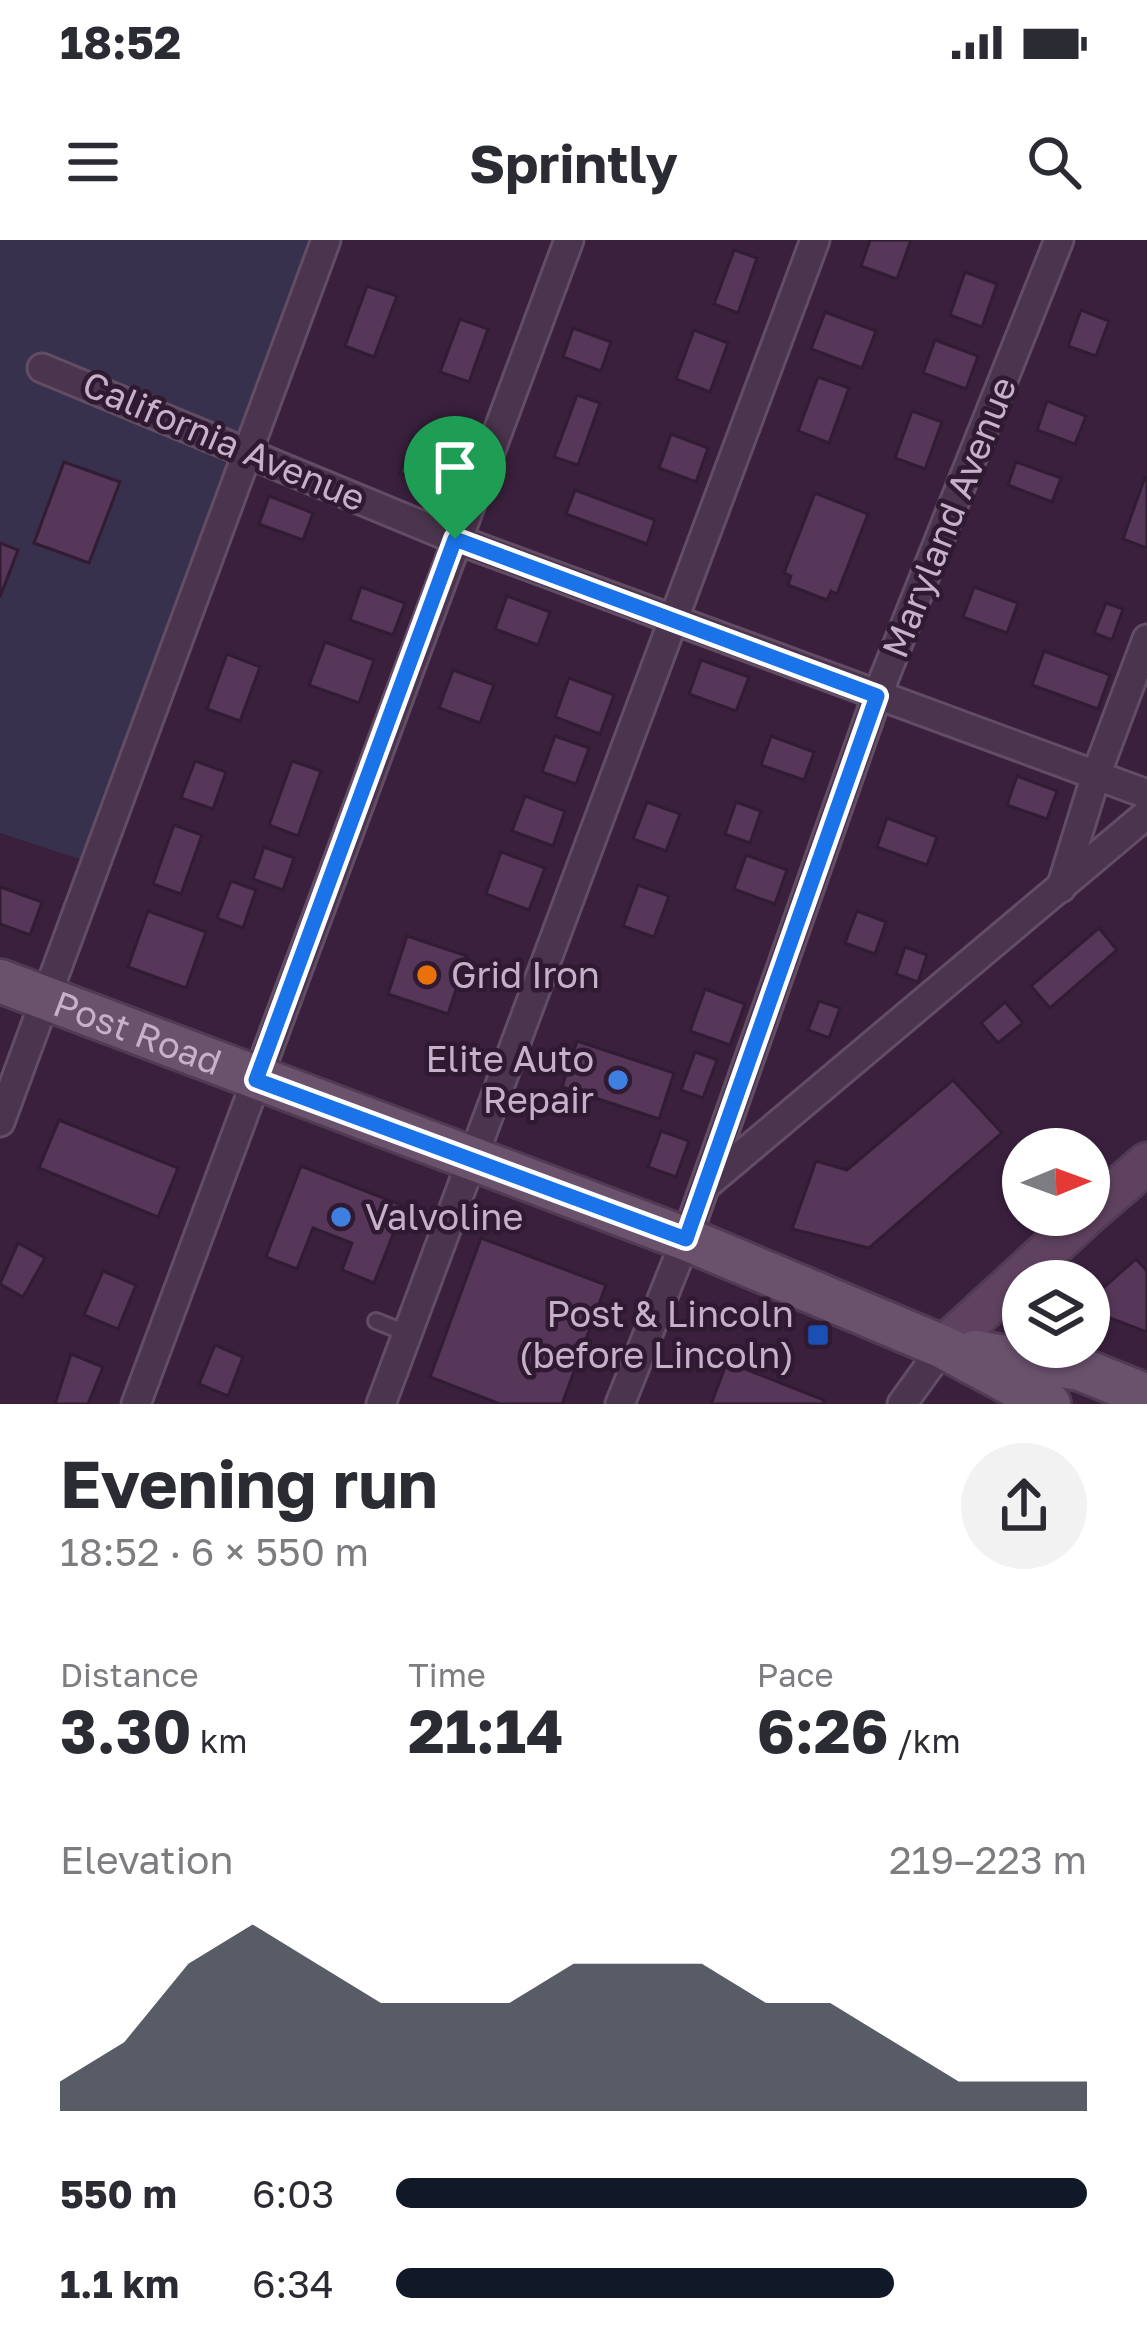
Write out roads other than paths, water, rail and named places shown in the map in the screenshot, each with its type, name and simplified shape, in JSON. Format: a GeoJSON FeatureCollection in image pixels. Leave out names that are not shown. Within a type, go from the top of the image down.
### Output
{"type":"FeatureCollection","features":[{"type":"Feature","properties":{"kind":"main road","name":"Post Road"},"geometry":{"type":"LineString","coordinates":[[0,981],[686,1239],[944,1347],[1049,1404]]}},
{"type":"Feature","properties":{"kind":"main road","name":"Post Road"},"geometry":{"type":"LineString","coordinates":[[944,1347],[1080,1370],[1147,1396]]}},
{"type":"Feature","properties":{"kind":"street"},"geometry":{"type":"LineString","coordinates":[[0,1123],[326,240]]}},
{"type":"Feature","properties":{"kind":"street"},"geometry":{"type":"LineString","coordinates":[[136,1404],[569,240]]}},
{"type":"Feature","properties":{"kind":"street"},"geometry":{"type":"LineString","coordinates":[[381,1404],[815,240]]}},
{"type":"Feature","properties":{"kind":"street","name":"Maryland Avenue"},"geometry":{"type":"LineString","coordinates":[[620,1404],[686,1239],[877,696],[1060,240]]}},
{"type":"Feature","properties":{"kind":"street","name":"California Avenue"},"geometry":{"type":"LineString","coordinates":[[42,368],[455,539],[1147,794]]}},
{"type":"Feature","properties":{"kind":"street"},"geometry":{"type":"LineString","coordinates":[[1061,889],[1096,775],[1147,639]]}},
{"type":"Feature","properties":{"kind":"street"},"geometry":{"type":"LineString","coordinates":[[703,1187],[1147,814]]}},
{"type":"Feature","properties":{"kind":"street"},"geometry":{"type":"LineString","coordinates":[[1110,1195],[1147,1162]]}},
{"type":"Feature","properties":{"kind":"street"},"geometry":{"type":"LineString","coordinates":[[902,1404],[913,1382],[944,1347],[1064,1236]]}},
{"type":"Feature","properties":{"kind":"lane"},"geometry":{"type":"LineString","coordinates":[[376,1321],[406,1333]]}},
{"type":"Feature","properties":{"kind":"place","name":"Grid Iron"},"geometry":{"type":"Point","coordinates":[427,975]}},
{"type":"Feature","properties":{"kind":"place","name":"Elite Auto Repair"},"geometry":{"type":"Point","coordinates":[618,1080]}},
{"type":"Feature","properties":{"kind":"place","name":"Valvoline"},"geometry":{"type":"Point","coordinates":[341,1217]}},
{"type":"Feature","properties":{"kind":"place","name":"Post & Lincoln (before Lincoln)"},"geometry":{"type":"Point","coordinates":[818,1335]}}]}
